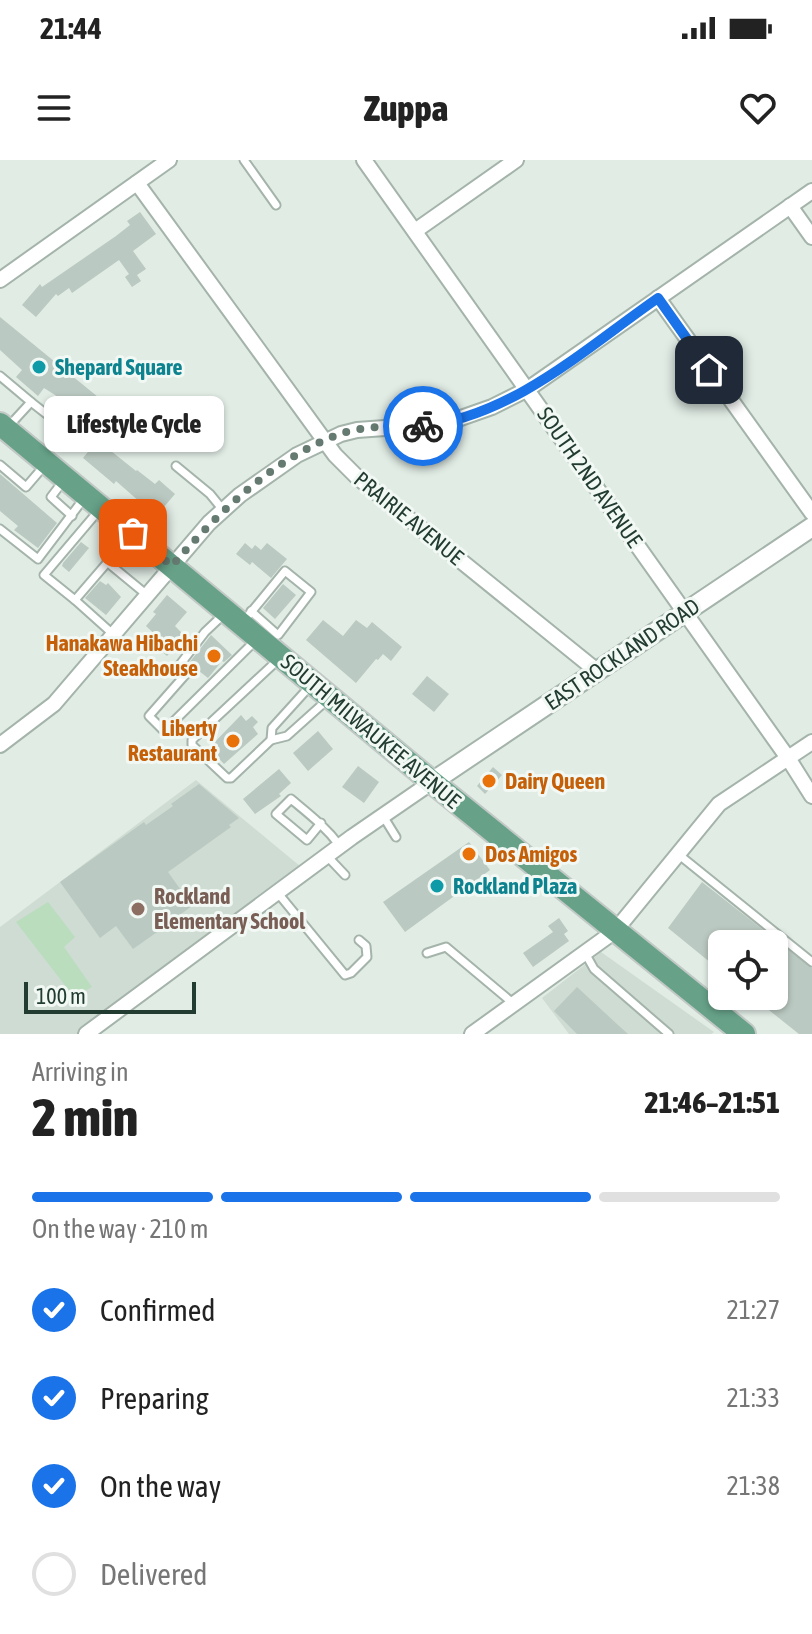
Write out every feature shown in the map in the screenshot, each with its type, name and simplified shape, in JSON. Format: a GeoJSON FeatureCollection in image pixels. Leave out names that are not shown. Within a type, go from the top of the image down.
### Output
{"type":"FeatureCollection","features":[{"type":"Feature","properties":{"kind":"main road","name":"SOUTH MILWAUKEE AVENUE"},"geometry":{"type":"LineString","coordinates":[[2,429],[258,631],[313,683],[734,1031]]}},
{"type":"Feature","properties":{"kind":"street"},"geometry":{"type":"LineString","coordinates":[[0,280],[169,160]]}},
{"type":"Feature","properties":{"kind":"street","name":"SOUTH 2ND AVENUE"},"geometry":{"type":"LineString","coordinates":[[364,160],[812,796]]}},
{"type":"Feature","properties":{"kind":"street"},"geometry":{"type":"LineString","coordinates":[[415,231],[516,160]]}},
{"type":"Feature","properties":{"kind":"street","name":"PRAIRIE AVENUE"},"geometry":{"type":"LineString","coordinates":[[137,183],[325,442],[356,476],[597,671]]}},
{"type":"Feature","properties":{"kind":"street"},"geometry":{"type":"LineString","coordinates":[[0,745],[54,704],[223,510],[297,455],[357,430],[427,425],[458,419],[528,389],[812,191]]}},
{"type":"Feature","properties":{"kind":"street"},"geometry":{"type":"LineString","coordinates":[[790,206],[812,237]]}},
{"type":"Feature","properties":{"kind":"street"},"geometry":{"type":"LineString","coordinates":[[658,298],[812,513]]}},
{"type":"Feature","properties":{"kind":"street","name":"EAST ROCKLAND ROAD"},"geometry":{"type":"LineString","coordinates":[[432,782],[812,527]]}},
{"type":"Feature","properties":{"kind":"street"},"geometry":{"type":"LineString","coordinates":[[472,1034],[615,931],[719,804],[812,742]]}},
{"type":"Feature","properties":{"kind":"street"},"geometry":{"type":"LineString","coordinates":[[86,1034],[340,846],[432,782]]}},
{"type":"Feature","properties":{"kind":"lane"},"geometry":{"type":"LineString","coordinates":[[244,160],[276,205]]}},
{"type":"Feature","properties":{"kind":"lane"},"geometry":{"type":"LineString","coordinates":[[0,376],[77,438]]}},
{"type":"Feature","properties":{"kind":"lane"},"geometry":{"type":"LineString","coordinates":[[2,429],[31,402]]}},
{"type":"Feature","properties":{"kind":"lane"},"geometry":{"type":"LineString","coordinates":[[1,466],[26,487],[47,462]]}},
{"type":"Feature","properties":{"kind":"lane"},"geometry":{"type":"LineString","coordinates":[[176,466],[210,494],[223,510]]}},
{"type":"Feature","properties":{"kind":"lane"},"geometry":{"type":"LineString","coordinates":[[66,478],[51,497],[72,516]]}},
{"type":"Feature","properties":{"kind":"lane"},"geometry":{"type":"LineString","coordinates":[[0,529],[37,558],[72,516],[94,501]]}},
{"type":"Feature","properties":{"kind":"lane"},"geometry":{"type":"LineString","coordinates":[[94,501],[44,575],[114,635]]}},
{"type":"Feature","properties":{"kind":"lane"},"geometry":{"type":"LineString","coordinates":[[75,600],[133,533]]}},
{"type":"Feature","properties":{"kind":"lane"},"geometry":{"type":"LineString","coordinates":[[107,562],[147,595]]}},
{"type":"Feature","properties":{"kind":"lane"},"geometry":{"type":"LineString","coordinates":[[258,631],[205,632],[178,667],[186,674],[149,716],[164,731],[258,631],[310,591],[284,570],[258,631],[191,743],[229,779],[271,740],[287,736],[330,697]]}},
{"type":"Feature","properties":{"kind":"lane"},"geometry":{"type":"LineString","coordinates":[[271,740],[272,728],[313,683]]}},
{"type":"Feature","properties":{"kind":"lane"},"geometry":{"type":"LineString","coordinates":[[321,823],[305,839],[276,814],[288,799],[321,823],[340,846]]}},
{"type":"Feature","properties":{"kind":"lane"},"geometry":{"type":"LineString","coordinates":[[383,816],[396,837]]}},
{"type":"Feature","properties":{"kind":"lane"},"geometry":{"type":"LineString","coordinates":[[678,854],[812,962]]}},
{"type":"Feature","properties":{"kind":"lane"},"geometry":{"type":"LineString","coordinates":[[327,856],[345,875]]}},
{"type":"Feature","properties":{"kind":"lane"},"geometry":{"type":"LineString","coordinates":[[277,892],[345,975],[367,957],[366,946],[359,940]]}},
{"type":"Feature","properties":{"kind":"lane"},"geometry":{"type":"LineString","coordinates":[[427,953],[446,947],[514,1004]]}},
{"type":"Feature","properties":{"kind":"lane"},"geometry":{"type":"LineString","coordinates":[[585,952],[594,969],[669,1034]]}},
{"type":"Feature","properties":{"kind":"shaded area","name":"Rockland Elementary School"},"geometry":{"type":"Polygon","coordinates":[[[196,780],[306,871],[86,1034],[0,1034],[0,927],[196,780]]]}},
{"type":"Feature","properties":{"kind":"shaded area"},"geometry":{"type":"Polygon","coordinates":[[[601,952],[714,1032],[569,1034],[542,998],[601,952]]]}},
{"type":"Feature","properties":{"kind":"green space"},"geometry":{"type":"Polygon","coordinates":[[[48,902],[75,937],[64,947],[92,987],[74,997],[16,922],[48,902]]]}},
{"type":"Feature","properties":{"kind":"building"},"geometry":{"type":"Polygon","coordinates":[[[140,212],[156,234],[133,251],[146,269],[137,275],[141,281],[132,287],[125,277],[129,274],[119,260],[72,293],[69,288],[58,296],[56,294],[36,317],[22,305],[40,284],[42,287],[116,236],[130,225],[127,221],[140,212]]]}},
{"type":"Feature","properties":{"kind":"building","name":"Shepard Square"},"geometry":{"type":"Polygon","coordinates":[[[0,317],[98,397],[83,419],[44,388],[38,396],[16,377],[22,370],[0,350],[0,317]]]}},
{"type":"Feature","properties":{"kind":"building"},"geometry":{"type":"Polygon","coordinates":[[[125,406],[139,416],[111,451],[155,484],[159,480],[175,494],[152,521],[135,507],[140,502],[83,458],[125,406]]]}},
{"type":"Feature","properties":{"kind":"building"},"geometry":{"type":"Polygon","coordinates":[[[0,474],[57,523],[38,548],[14,530],[18,526],[0,511],[0,474]]]}},
{"type":"Feature","properties":{"kind":"building"},"geometry":{"type":"Polygon","coordinates":[[[81,542],[89,548],[69,572],[62,566],[63,563],[81,542]]]}},
{"type":"Feature","properties":{"kind":"building"},"geometry":{"type":"Polygon","coordinates":[[[245,543],[252,549],[255,545],[261,550],[267,543],[287,559],[271,578],[252,562],[250,565],[236,554],[245,543]]]}},
{"type":"Feature","properties":{"kind":"building"},"geometry":{"type":"Polygon","coordinates":[[[100,581],[106,585],[108,583],[121,597],[106,615],[85,598],[100,581]]]}},
{"type":"Feature","properties":{"kind":"building"},"geometry":{"type":"Polygon","coordinates":[[[283,584],[296,595],[275,619],[263,608],[283,584]]]}},
{"type":"Feature","properties":{"kind":"building"},"geometry":{"type":"Polygon","coordinates":[[[167,595],[187,612],[175,626],[190,641],[180,653],[173,649],[167,656],[159,649],[164,643],[146,626],[167,595]]]}},
{"type":"Feature","properties":{"kind":"building"},"geometry":{"type":"Polygon","coordinates":[[[323,620],[343,636],[356,620],[367,628],[372,622],[402,647],[391,661],[383,654],[376,659],[356,683],[306,640],[323,620]]]}},
{"type":"Feature","properties":{"kind":"building","name":"Hanakawa Hibachi Steakhouse"},"geometry":{"type":"Polygon","coordinates":[[[211,635],[232,655],[222,661],[208,678],[189,663],[211,635]]]}},
{"type":"Feature","properties":{"kind":"building"},"geometry":{"type":"Polygon","coordinates":[[[427,676],[449,694],[434,712],[412,694],[427,676]]]}},
{"type":"Feature","properties":{"kind":"building","name":"Liberty Restaurant"},"geometry":{"type":"Polygon","coordinates":[[[241,715],[246,721],[252,716],[258,722],[253,727],[258,734],[224,764],[209,748],[241,715]]]}},
{"type":"Feature","properties":{"kind":"building"},"geometry":{"type":"Polygon","coordinates":[[[318,731],[333,749],[308,771],[293,753],[318,731]]]}},
{"type":"Feature","properties":{"kind":"building"},"geometry":{"type":"Polygon","coordinates":[[[358,766],[379,782],[364,803],[342,787],[358,766]]]}},
{"type":"Feature","properties":{"kind":"building","name":"Dairy Queen"},"geometry":{"type":"Polygon","coordinates":[[[493,767],[502,775],[485,794],[477,786],[493,767]]]}},
{"type":"Feature","properties":{"kind":"building"},"geometry":{"type":"Polygon","coordinates":[[[279,769],[291,783],[279,794],[281,796],[255,814],[243,799],[279,769]]]}},
{"type":"Feature","properties":{"kind":"building","name":"Rockland Elementary School"},"geometry":{"type":"Polygon","coordinates":[[[199,784],[239,818],[168,872],[183,893],[190,889],[199,901],[174,919],[175,924],[164,931],[160,930],[133,949],[116,926],[100,938],[60,882],[144,822],[146,825],[173,806],[171,804],[199,784]]]}},
{"type":"Feature","properties":{"kind":"building","name":"Rockland Plaza"},"geometry":{"type":"Polygon","coordinates":[[[469,842],[490,870],[405,932],[383,902],[469,842]]]}},
{"type":"Feature","properties":{"kind":"building"},"geometry":{"type":"Polygon","coordinates":[[[702,882],[763,930],[708,930],[708,961],[668,928],[702,882]]]}},
{"type":"Feature","properties":{"kind":"building"},"geometry":{"type":"Polygon","coordinates":[[[559,918],[568,931],[564,934],[569,941],[533,967],[523,953],[553,932],[548,926],[559,918]]]}},
{"type":"Feature","properties":{"kind":"building"},"geometry":{"type":"Polygon","coordinates":[[[788,949],[812,968],[812,1034],[799,1034],[769,1010],[788,1010],[788,949]]]}},
{"type":"Feature","properties":{"kind":"building"},"geometry":{"type":"Polygon","coordinates":[[[577,987],[628,1034],[577,1034],[554,1011],[577,987]]]}},
{"type":"Feature","properties":{"kind":"way so far"},"geometry":{"type":"LineString","coordinates":[[133,533],[172,566],[209,523],[240,495],[297,455],[341,434],[357,430],[423,426]]}},
{"type":"Feature","properties":{"kind":"place","name":"Shepard Square"},"geometry":{"type":"Point","coordinates":[39,367]}},
{"type":"Feature","properties":{"kind":"place","name":"Lifestyle Cycle"},"geometry":{"type":"Point","coordinates":[133,533]}},
{"type":"Feature","properties":{"kind":"place","name":"Hanakawa Hibachi Steakhouse"},"geometry":{"type":"Point","coordinates":[214,656]}},
{"type":"Feature","properties":{"kind":"place","name":"Liberty Restaurant"},"geometry":{"type":"Point","coordinates":[233,741]}},
{"type":"Feature","properties":{"kind":"place","name":"Dairy Queen"},"geometry":{"type":"Point","coordinates":[489,781]}},
{"type":"Feature","properties":{"kind":"place","name":"Dos Amigos"},"geometry":{"type":"Point","coordinates":[469,854]}},
{"type":"Feature","properties":{"kind":"place","name":"Rockland Plaza"},"geometry":{"type":"Point","coordinates":[437,886]}},
{"type":"Feature","properties":{"kind":"place","name":"Rockland Elementary School"},"geometry":{"type":"Point","coordinates":[138,909]}},
{"type":"Feature","properties":{"kind":"route"},"geometry":{"type":"LineString","coordinates":[[423,426],[458,419],[528,389],[658,298],[709,370]]}}]}
